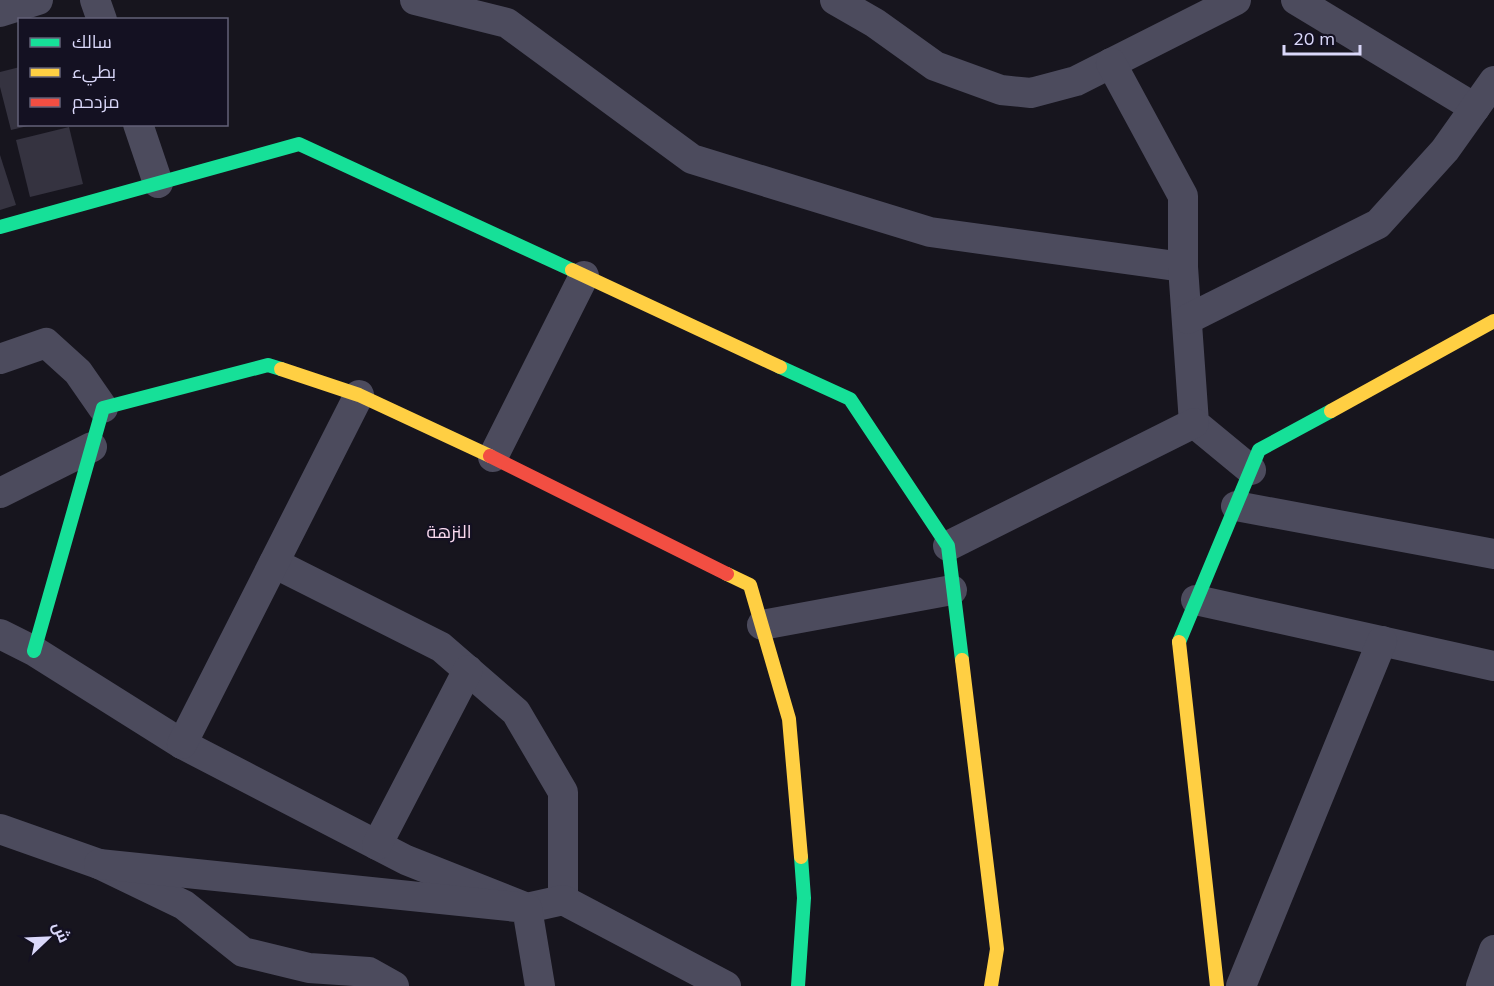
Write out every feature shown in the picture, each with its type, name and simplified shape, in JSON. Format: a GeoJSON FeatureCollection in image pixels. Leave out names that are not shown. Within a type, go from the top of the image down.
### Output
{"type":"FeatureCollection","features":[{"type":"Feature","properties":{"kind":"street"},"geometry":{"type":"LineString","coordinates":[[0,12],[38,0]]}},
{"type":"Feature","properties":{"kind":"street"},"geometry":{"type":"LineString","coordinates":[[95,0],[101,18]]}},
{"type":"Feature","properties":{"kind":"street"},"geometry":{"type":"LineString","coordinates":[[415,0],[507,23],[692,159],[930,232],[1183,267]]}},
{"type":"Feature","properties":{"kind":"street"},"geometry":{"type":"LineString","coordinates":[[835,0],[875,23],[935,66],[1001,90],[1031,93],[1076,81],[1236,0]]}},
{"type":"Feature","properties":{"kind":"street"},"geometry":{"type":"LineString","coordinates":[[1296,0],[1475,108]]}},
{"type":"Feature","properties":{"kind":"street"},"geometry":{"type":"LineString","coordinates":[[1111,63],[1183,196],[1183,267],[1194,423],[1251,470]]}},
{"type":"Feature","properties":{"kind":"street"},"geometry":{"type":"LineString","coordinates":[[1188,319],[1378,224],[1445,150],[1494,81]]}},
{"type":"Feature","properties":{"kind":"street"},"geometry":{"type":"LineString","coordinates":[[139,126],[158,183]]}},
{"type":"Feature","properties":{"kind":"street"},"geometry":{"type":"LineString","coordinates":[[0,227],[299,144],[850,399],[948,546],[997,950],[991,986]]}},
{"type":"Feature","properties":{"kind":"street"},"geometry":{"type":"LineString","coordinates":[[493,457],[584,276]]}},
{"type":"Feature","properties":{"kind":"street"},"geometry":{"type":"LineString","coordinates":[[1217,986],[1179,641],[1196,600],[1259,450],[1494,321]]}},
{"type":"Feature","properties":{"kind":"street"},"geometry":{"type":"LineString","coordinates":[[0,359],[46,343],[78,372],[104,408]]}},
{"type":"Feature","properties":{"kind":"street"},"geometry":{"type":"LineString","coordinates":[[104,408],[268,365],[359,395],[493,457],[750,585],[789,719],[804,898],[798,986]]}},
{"type":"Feature","properties":{"kind":"street"},"geometry":{"type":"LineString","coordinates":[[182,744],[359,395]]}},
{"type":"Feature","properties":{"kind":"street"},"geometry":{"type":"LineString","coordinates":[[34,651],[104,408]]}},
{"type":"Feature","properties":{"kind":"street"},"geometry":{"type":"LineString","coordinates":[[948,546],[1194,423]]}},
{"type":"Feature","properties":{"kind":"street"},"geometry":{"type":"LineString","coordinates":[[0,493],[92,447]]}},
{"type":"Feature","properties":{"kind":"street"},"geometry":{"type":"LineString","coordinates":[[1236,506],[1494,554]]}},
{"type":"Feature","properties":{"kind":"street"},"geometry":{"type":"LineString","coordinates":[[274,563],[441,647],[516,712],[562,792],[563,900]]}},
{"type":"Feature","properties":{"kind":"street"},"geometry":{"type":"LineString","coordinates":[[762,625],[952,590]]}},
{"type":"Feature","properties":{"kind":"street"},"geometry":{"type":"LineString","coordinates":[[1196,600],[1494,666]]}},
{"type":"Feature","properties":{"kind":"street"},"geometry":{"type":"LineString","coordinates":[[0,634],[34,651],[182,744],[406,860],[526,908]]}},
{"type":"Feature","properties":{"kind":"street"},"geometry":{"type":"LineString","coordinates":[[1241,986],[1382,641]]}},
{"type":"Feature","properties":{"kind":"street"},"geometry":{"type":"LineString","coordinates":[[377,845],[468,670]]}},
{"type":"Feature","properties":{"kind":"street"},"geometry":{"type":"LineString","coordinates":[[3,838],[99,864],[526,908],[563,900],[726,986]]}},
{"type":"Feature","properties":{"kind":"street"},"geometry":{"type":"LineString","coordinates":[[99,864],[184,904],[243,952],[309,968],[369,972],[394,986]]}},
{"type":"Feature","properties":{"kind":"street"},"geometry":{"type":"LineString","coordinates":[[526,908],[540,986]]}},
{"type":"Feature","properties":{"kind":"street"},"geometry":{"type":"LineString","coordinates":[[1481,986],[1494,950]]}},
{"type":"Feature","properties":{"kind":"building"},"geometry":{"type":"Polygon","coordinates":[[[18,68],[18,126],[28,126],[11,130],[0,87],[0,72],[18,68]]]}},
{"type":"Feature","properties":{"kind":"building"},"geometry":{"type":"Polygon","coordinates":[[[69,127],[83,184],[30,197],[16,140],[69,127]]]}},
{"type":"Feature","properties":{"kind":"building"},"geometry":{"type":"Polygon","coordinates":[[[0,155],[16,205],[0,210],[0,155]]]}},
{"type":"Feature","properties":{"kind":"traffic: fast"},"geometry":{"type":"LineString","coordinates":[[0,227],[299,144],[572,270]]}},
{"type":"Feature","properties":{"kind":"traffic: fast"},"geometry":{"type":"LineString","coordinates":[[34,651],[103,408],[268,365],[281,369]]}},
{"type":"Feature","properties":{"kind":"traffic: fast"},"geometry":{"type":"LineString","coordinates":[[780,367],[850,399],[948,546],[962,660]]}},
{"type":"Feature","properties":{"kind":"traffic: fast"},"geometry":{"type":"LineString","coordinates":[[1179,642],[1259,450],[1331,411]]}},
{"type":"Feature","properties":{"kind":"traffic: fast"},"geometry":{"type":"LineString","coordinates":[[798,986],[804,898],[801,857]]}},
{"type":"Feature","properties":{"kind":"traffic: slow"},"geometry":{"type":"LineString","coordinates":[[572,270],[780,367]]}},
{"type":"Feature","properties":{"kind":"traffic: slow"},"geometry":{"type":"LineString","coordinates":[[1331,411],[1494,321]]}},
{"type":"Feature","properties":{"kind":"traffic: slow"},"geometry":{"type":"LineString","coordinates":[[281,369],[359,395],[490,456]]}},
{"type":"Feature","properties":{"kind":"traffic: slow"},"geometry":{"type":"LineString","coordinates":[[727,574],[750,585],[789,719],[801,857]]}},
{"type":"Feature","properties":{"kind":"traffic: slow"},"geometry":{"type":"LineString","coordinates":[[1179,642],[1217,986]]}},
{"type":"Feature","properties":{"kind":"traffic: slow"},"geometry":{"type":"LineString","coordinates":[[962,660],[997,949],[991,986]]}},
{"type":"Feature","properties":{"kind":"traffic: jam"},"geometry":{"type":"LineString","coordinates":[[490,456],[727,574]]}},
{"type":"Feature","properties":{"kind":"district","name":"النزهة"},"geometry":{"type":"Point","coordinates":[449,532]}}]}
